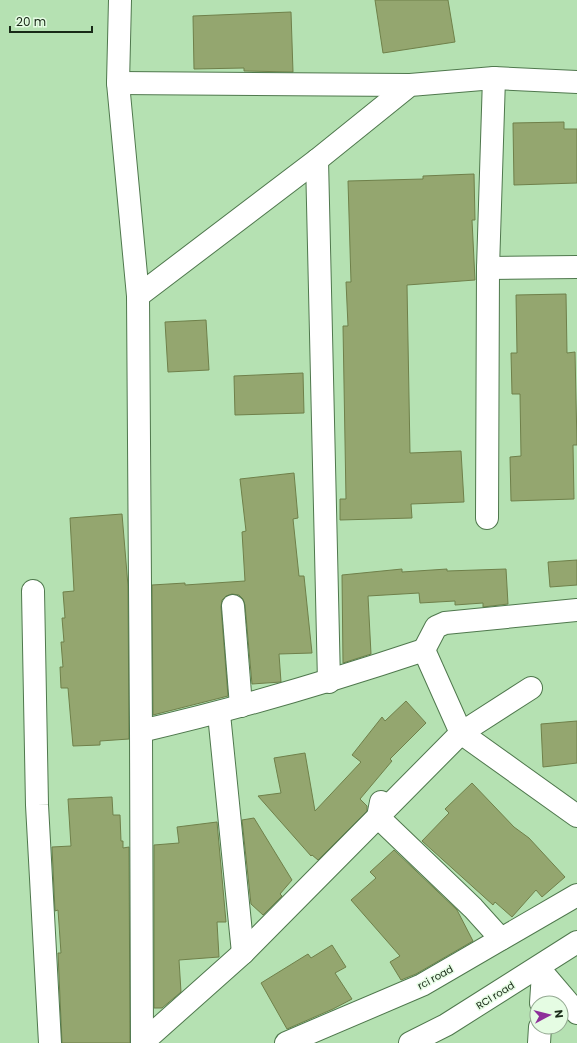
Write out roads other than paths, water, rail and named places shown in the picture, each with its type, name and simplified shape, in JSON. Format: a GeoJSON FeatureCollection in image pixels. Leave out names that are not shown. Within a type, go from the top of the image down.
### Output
{"type":"FeatureCollection","features":[{"type":"Feature","properties":{"kind":"street"},"geometry":{"type":"LineString","coordinates":[[120,0],[118,83],[138,296],[142,1043]]}},
{"type":"Feature","properties":{"kind":"street"},"geometry":{"type":"LineString","coordinates":[[118,83],[410,85],[494,78],[577,82]]}},
{"type":"Feature","properties":{"kind":"street"},"geometry":{"type":"LineString","coordinates":[[487,518],[488,268],[494,78]]}},
{"type":"Feature","properties":{"kind":"street"},"geometry":{"type":"LineString","coordinates":[[138,296],[317,160],[410,85]]}},
{"type":"Feature","properties":{"kind":"street"},"geometry":{"type":"LineString","coordinates":[[317,160],[329,682]]}},
{"type":"Feature","properties":{"kind":"street"},"geometry":{"type":"LineString","coordinates":[[488,268],[577,267]]}},
{"type":"Feature","properties":{"kind":"street"},"geometry":{"type":"LineString","coordinates":[[34,590],[37,805],[50,1043]]}},
{"type":"Feature","properties":{"kind":"street"},"geometry":{"type":"LineString","coordinates":[[233,606],[242,706]]}},
{"type":"Feature","properties":{"kind":"street"},"geometry":{"type":"LineString","coordinates":[[141,732],[219,714],[242,706],[329,682],[424,650],[436,627],[445,623],[577,610]]}},
{"type":"Feature","properties":{"kind":"street"},"geometry":{"type":"LineString","coordinates":[[424,650],[460,733],[577,816]]}},
{"type":"Feature","properties":{"kind":"street"},"geometry":{"type":"LineString","coordinates":[[142,1043],[244,953],[380,808],[460,733],[531,688]]}},
{"type":"Feature","properties":{"kind":"street"},"geometry":{"type":"LineString","coordinates":[[219,714],[244,953]]}},
{"type":"Feature","properties":{"kind":"street"},"geometry":{"type":"LineString","coordinates":[[380,808],[501,939]]}},
{"type":"Feature","properties":{"kind":"street","name":"rci road"},"geometry":{"type":"LineString","coordinates":[[286,1043],[422,985],[577,895]]}},
{"type":"Feature","properties":{"kind":"street","name":"RCI road"},"geometry":{"type":"LineString","coordinates":[[410,1043],[446,1025],[542,970],[577,942]]}},
{"type":"Feature","properties":{"kind":"street"},"geometry":{"type":"LineString","coordinates":[[541,995],[542,970]]}},
{"type":"Feature","properties":{"kind":"street"},"geometry":{"type":"LineString","coordinates":[[542,970],[577,1013]]}}]}
